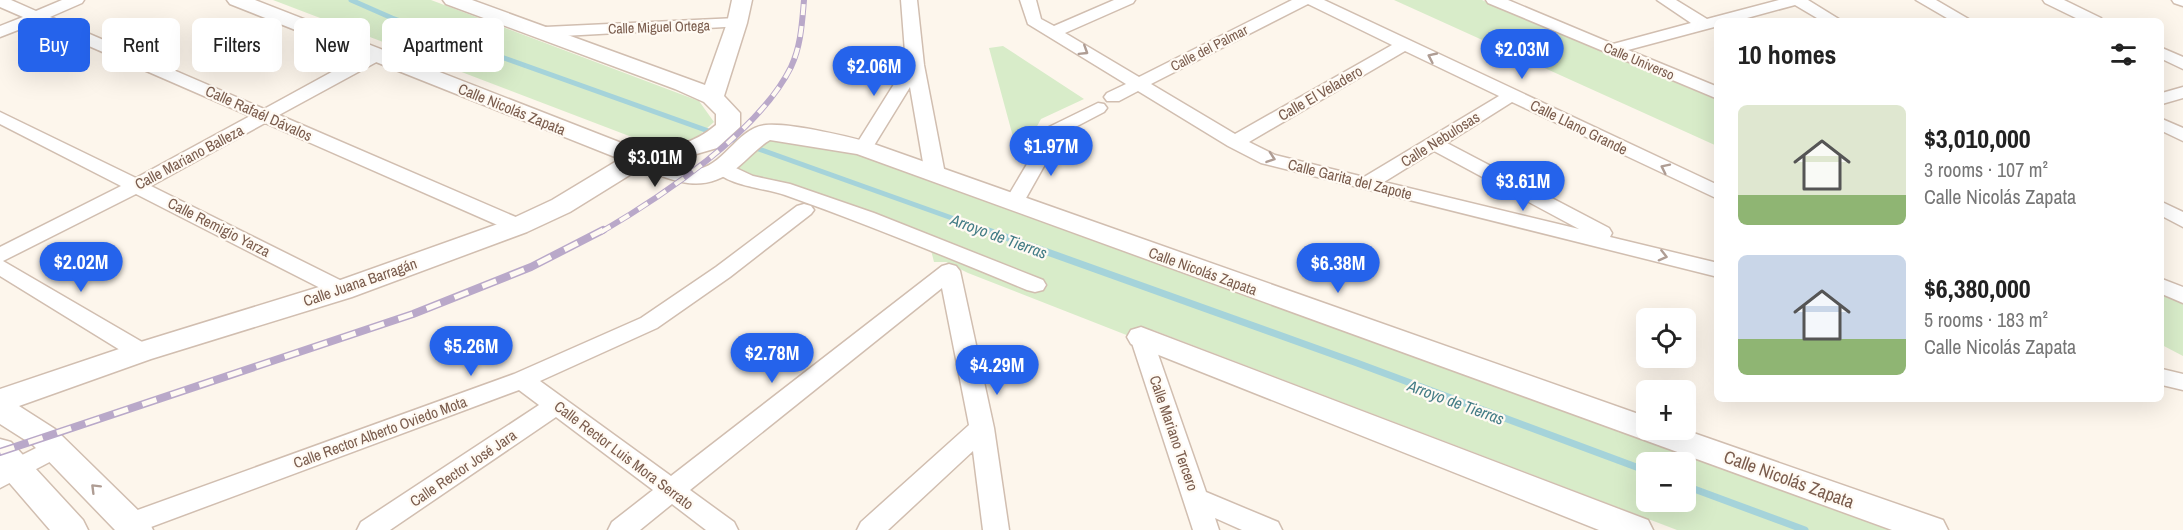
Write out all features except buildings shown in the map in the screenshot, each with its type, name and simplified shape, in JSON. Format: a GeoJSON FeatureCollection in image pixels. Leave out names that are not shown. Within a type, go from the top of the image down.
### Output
{"type":"FeatureCollection","features":[{"type":"Feature","properties":{"kind":"street"},"geometry":{"type":"LineString","coordinates":[[0,32],[76,0]]}},
{"type":"Feature","properties":{"kind":"street","name":"Calle Nicolás Zapata"},"geometry":{"type":"LineString","coordinates":[[237,0],[687,177],[699,178],[728,163],[766,132],[863,148],[1636,425]]}},
{"type":"Feature","properties":{"kind":"street"},"geometry":{"type":"LineString","coordinates":[[453,0],[545,32],[712,97],[738,23],[742,0]]}},
{"type":"Feature","properties":{"kind":"street"},"geometry":{"type":"LineString","coordinates":[[909,0],[915,65],[935,174]]}},
{"type":"Feature","properties":{"kind":"street","name":"Calle Garita del Zapote"},"geometry":{"type":"LineString","coordinates":[[1028,0],[1034,21],[1235,142],[1268,159],[1714,269]]}},
{"type":"Feature","properties":{"kind":"street"},"geometry":{"type":"LineString","coordinates":[[1054,32],[1127,0]]}},
{"type":"Feature","properties":{"kind":"street","name":"Calle del Palmar"},"geometry":{"type":"LineString","coordinates":[[1014,203],[1055,131],[1138,84],[1304,0]]}},
{"type":"Feature","properties":{"kind":"street","name":"Calle Llano Grande"},"geometry":{"type":"LineString","coordinates":[[1311,0],[1714,191]]}},
{"type":"Feature","properties":{"kind":"street","name":"Calle Universo"},"geometry":{"type":"LineString","coordinates":[[1494,0],[1714,92]]}},
{"type":"Feature","properties":{"kind":"street"},"geometry":{"type":"LineString","coordinates":[[1665,0],[1704,24]]}},
{"type":"Feature","properties":{"kind":"street"},"geometry":{"type":"LineString","coordinates":[[1727,18],[1797,0],[1829,18]]}},
{"type":"Feature","properties":{"kind":"street"},"geometry":{"type":"LineString","coordinates":[[1924,0],[1958,18]]}},
{"type":"Feature","properties":{"kind":"street"},"geometry":{"type":"LineString","coordinates":[[2051,0],[2088,18]]}},
{"type":"Feature","properties":{"kind":"street","name":"Calle Rafaél Dávalos"},"geometry":{"type":"LineString","coordinates":[[0,1],[518,226]]}},
{"type":"Feature","properties":{"kind":"street"},"geometry":{"type":"LineString","coordinates":[[1612,49],[1714,21]]}},
{"type":"Feature","properties":{"kind":"street","name":"Calle Miguel Ortega"},"geometry":{"type":"LineString","coordinates":[[545,32],[738,23]]}},
{"type":"Feature","properties":{"kind":"street","name":"Calle El Veladero"},"geometry":{"type":"LineString","coordinates":[[1235,142],[1405,44]]}},
{"type":"Feature","properties":{"kind":"street"},"geometry":{"type":"LineString","coordinates":[[2164,54],[2183,64]]}},
{"type":"Feature","properties":{"kind":"street","name":"Calle Mariano Balleza"},"geometry":{"type":"LineString","coordinates":[[0,255],[136,186],[376,55]]}},
{"type":"Feature","properties":{"kind":"street"},"geometry":{"type":"LineString","coordinates":[[863,148],[915,65]]}},
{"type":"Feature","properties":{"kind":"street"},"geometry":{"type":"LineString","coordinates":[[2164,98],[2183,92]]}},
{"type":"Feature","properties":{"kind":"street","name":"Calle Nebulosas"},"geometry":{"type":"LineString","coordinates":[[1368,183],[1512,95]]}},
{"type":"Feature","properties":{"kind":"street","name":"Calle Juana Barragán"},"geometry":{"type":"LineString","coordinates":[[0,401],[141,352],[342,290],[518,226],[561,206],[638,159],[673,154],[709,143],[728,127],[728,114],[712,97]]}},
{"type":"Feature","properties":{"kind":"street","name":"Calle Remigio Yarza"},"geometry":{"type":"LineString","coordinates":[[0,117],[342,290]]}},
{"type":"Feature","properties":{"kind":"street"},"geometry":{"type":"LineString","coordinates":[[2164,125],[2183,135]]}},
{"type":"Feature","properties":{"kind":"street"},"geometry":{"type":"LineString","coordinates":[[1433,143],[1631,248]]}},
{"type":"Feature","properties":{"kind":"street"},"geometry":{"type":"LineString","coordinates":[[728,163],[747,180],[783,188],[867,217],[1035,285]]}},
{"type":"Feature","properties":{"kind":"street"},"geometry":{"type":"LineString","coordinates":[[2164,209],[2183,220]]}},
{"type":"Feature","properties":{"kind":"street","name":"Calle Rector Alberto Oviedo Mota"},"geometry":{"type":"LineString","coordinates":[[133,527],[522,380],[649,323],[723,272],[804,210]]}},
{"type":"Feature","properties":{"kind":"street"},"geometry":{"type":"LineString","coordinates":[[0,267],[141,352]]}},
{"type":"Feature","properties":{"kind":"street"},"geometry":{"type":"LineString","coordinates":[[621,530],[949,271],[982,428],[996,530]]}},
{"type":"Feature","properties":{"kind":"street"},"geometry":{"type":"LineString","coordinates":[[2164,287],[2183,296]]}},
{"type":"Feature","properties":{"kind":"street"},"geometry":{"type":"LineString","coordinates":[[1141,337],[1636,530]]}},
{"type":"Feature","properties":{"kind":"street","name":"Calle Mariano Tercero"},"geometry":{"type":"LineString","coordinates":[[1141,337],[1206,530]]}},
{"type":"Feature","properties":{"kind":"street","name":"Calle Rector Luis Mora Serrato"},"geometry":{"type":"LineString","coordinates":[[522,380],[725,530]]}},
{"type":"Feature","properties":{"kind":"street","name":"Calle Rector José Jara"},"geometry":{"type":"LineString","coordinates":[[370,530],[556,405]]}},
{"type":"Feature","properties":{"kind":"street"},"geometry":{"type":"LineString","coordinates":[[0,409],[44,437],[133,527]]}},
{"type":"Feature","properties":{"kind":"street"},"geometry":{"type":"LineString","coordinates":[[870,530],[982,428]]}},
{"type":"Feature","properties":{"kind":"street","name":"Calle Nicolás Zapata"},"geometry":{"type":"LineString","coordinates":[[1678,440],[1931,530]]}},
{"type":"Feature","properties":{"kind":"street"},"geometry":{"type":"LineString","coordinates":[[54,448],[6,466],[71,530]]}},
{"type":"Feature","properties":{"kind":"street"},"geometry":{"type":"LineString","coordinates":[[1196,499],[1269,530]]}},
{"type":"Feature","properties":{"kind":"green space"},"geometry":{"type":"Polygon","coordinates":[[[273,0],[431,0],[479,18],[382,18],[382,42],[370,37],[370,18],[320,18],[273,0]]]}},
{"type":"Feature","properties":{"kind":"green space"},"geometry":{"type":"Polygon","coordinates":[[[1394,0],[1482,0],[1714,99],[1714,145],[1394,0]]]}},
{"type":"Feature","properties":{"kind":"green space"},"geometry":{"type":"Polygon","coordinates":[[[504,28],[699,101],[714,122],[696,138],[658,147],[462,72],[504,72],[504,28]]]}},
{"type":"Feature","properties":{"kind":"green space"},"geometry":{"type":"Polygon","coordinates":[[[1003,46],[1084,99],[1041,119],[1019,159],[989,48],[1003,46]]]}},
{"type":"Feature","properties":{"kind":"green space"},"geometry":{"type":"Polygon","coordinates":[[[767,138],[854,152],[1636,434],[1636,440],[1654,440],[1687,452],[1636,452],[1636,512],[1696,512],[1696,455],[1904,530],[1677,530],[1153,330],[1129,336],[968,273],[946,262],[934,262],[931,250],[891,236],[734,171],[767,138]]]}},
{"type":"Feature","properties":{"kind":"green space"},"geometry":{"type":"Polygon","coordinates":[[[2164,294],[2183,303],[2183,356],[2164,346],[2164,294]]]}},
{"type":"Feature","properties":{"kind":"waterway","name":"Arroyo de Tierras"},"geometry":{"type":"LineString","coordinates":[[351,0],[392,18],[991,232]]}},
{"type":"Feature","properties":{"kind":"waterway","name":"Arroyo de Tierras"},"geometry":{"type":"LineString","coordinates":[[986,230],[1357,363],[1636,467]]}},
{"type":"Feature","properties":{"kind":"waterway","name":"Arroyo de Tierras"},"geometry":{"type":"LineString","coordinates":[[1696,490],[1805,530]]}},
{"type":"Feature","properties":{"kind":"railway"},"geometry":{"type":"LineString","coordinates":[[601,232],[652,201],[707,161],[756,115],[776,91],[791,67],[801,34],[804,0]]}},
{"type":"Feature","properties":{"kind":"railway"},"geometry":{"type":"LineString","coordinates":[[0,452],[413,314],[531,267],[603,230]]}}]}
